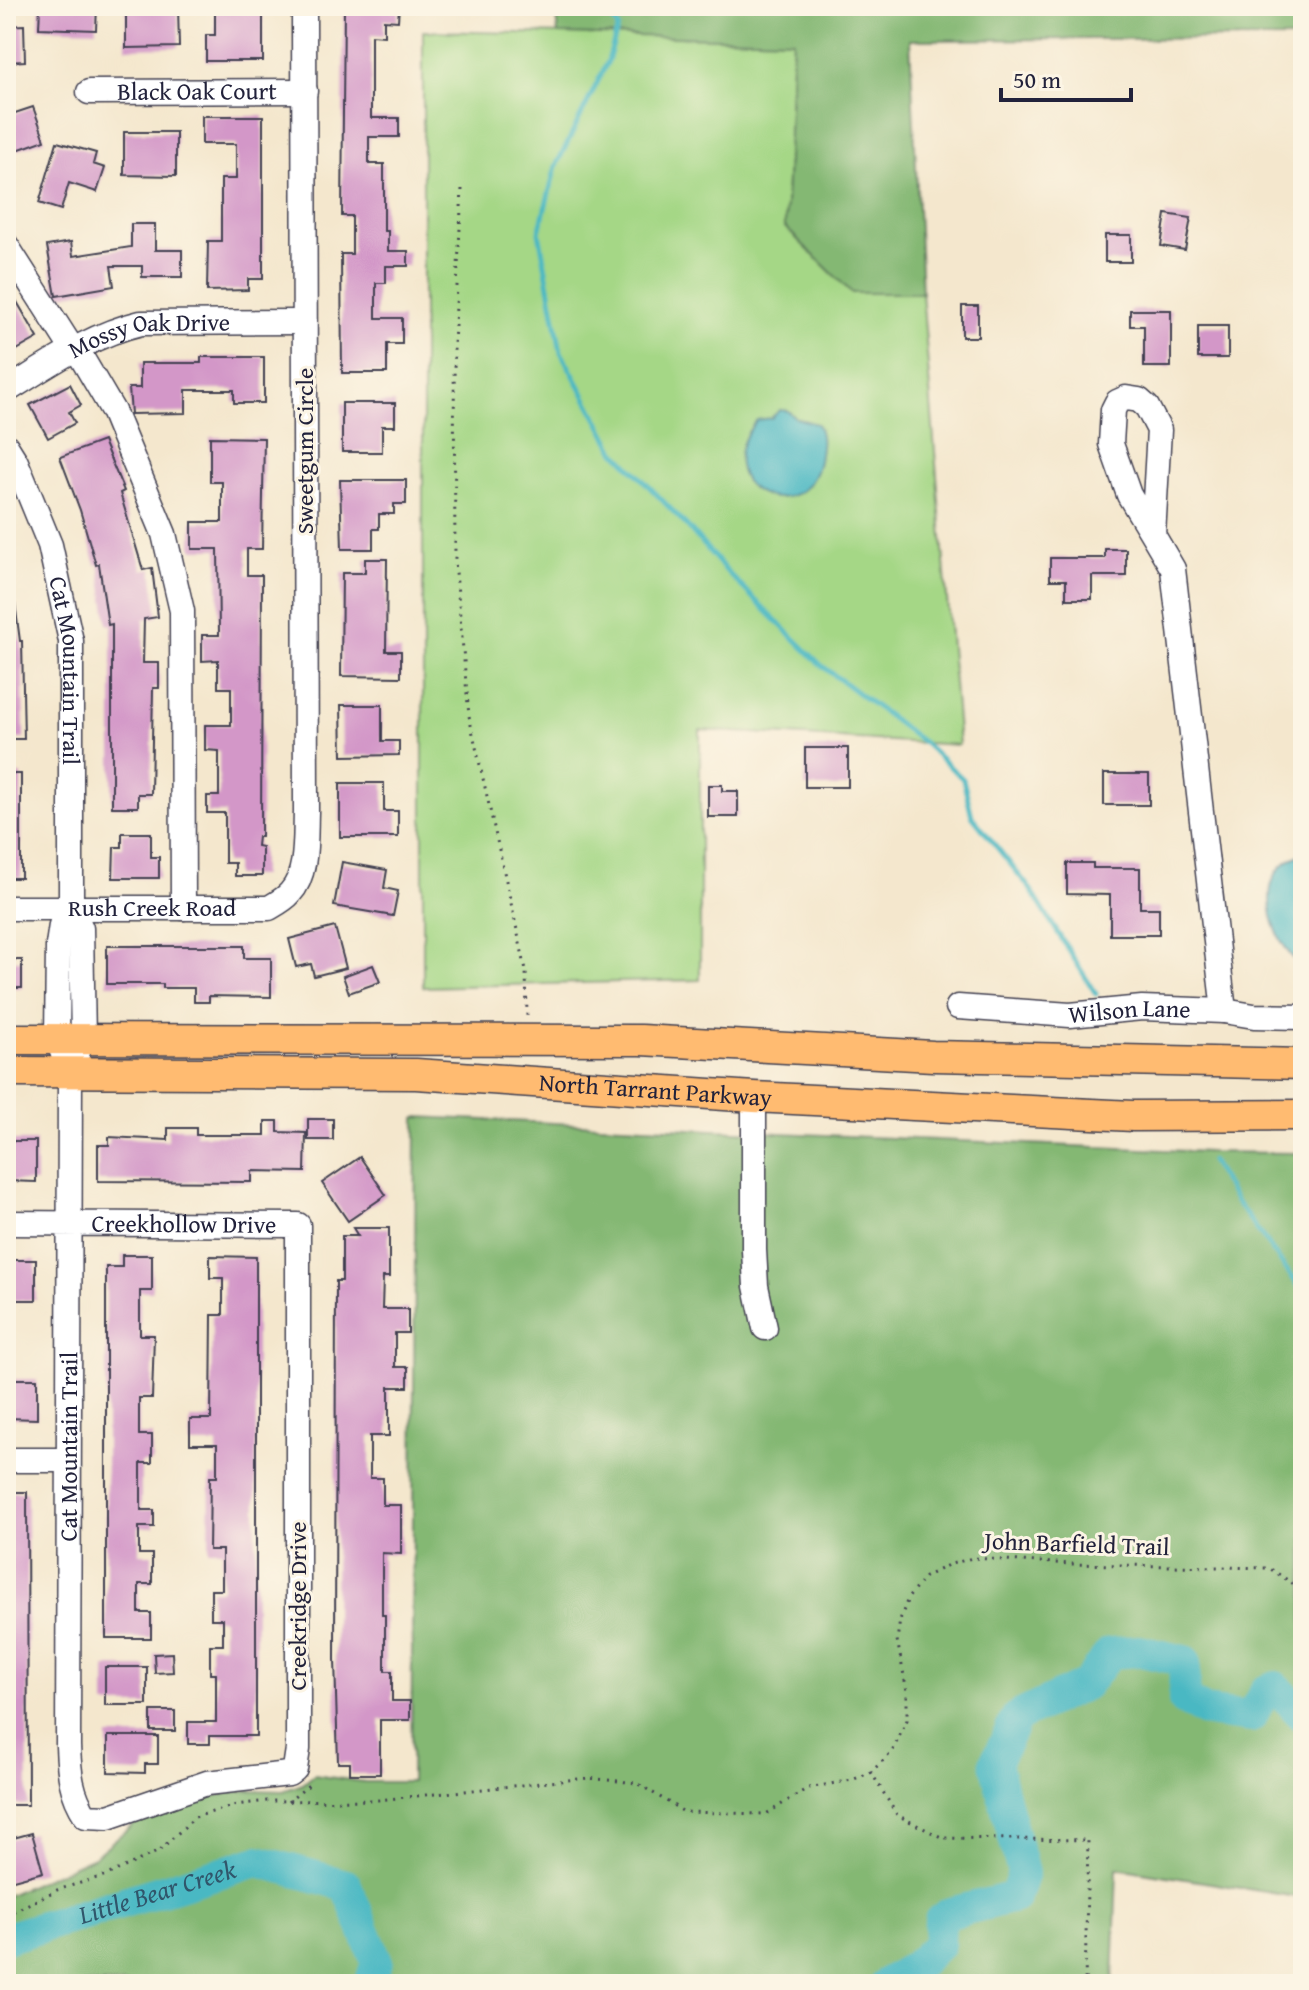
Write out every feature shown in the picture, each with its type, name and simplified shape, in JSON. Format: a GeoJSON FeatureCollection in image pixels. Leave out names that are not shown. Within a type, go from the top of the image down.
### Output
{"type":"FeatureCollection","features":[{"type":"Feature","properties":{"kind":"main road","name":"North Tarrant Parkway"},"geometry":{"type":"LineString","coordinates":[[6,1039],[663,1041],[933,1056],[1303,1064]]}},
{"type":"Feature","properties":{"kind":"main road","name":"North Tarrant Parkway"},"geometry":{"type":"LineString","coordinates":[[6,1072],[416,1074],[754,1097],[1133,1116],[1303,1115]]}},
{"type":"Feature","properties":{"kind":"street","name":"Sweetgum Circle"},"geometry":{"type":"LineString","coordinates":[[291,893],[303,859],[306,812],[304,6]]}},
{"type":"Feature","properties":{"kind":"street","name":"Black Oak Court"},"geometry":{"type":"LineString","coordinates":[[89,92],[305,91]]}},
{"type":"Feature","properties":{"kind":"street"},"geometry":{"type":"LineString","coordinates":[[6,245],[113,411],[164,534],[182,611],[183,908]]}},
{"type":"Feature","properties":{"kind":"street","name":"Mossy Oak Drive"},"geometry":{"type":"LineString","coordinates":[[6,391],[74,349],[115,329],[141,323],[304,322]]}},
{"type":"Feature","properties":{"kind":"street"},"geometry":{"type":"LineString","coordinates":[[1153,535],[1159,430],[1147,407],[1139,400],[1126,398],[1117,402],[1113,410],[1111,444],[1129,495],[1173,569],[1224,1011]]}},
{"type":"Feature","properties":{"kind":"street","name":"Cat Mountain Trail"},"geometry":{"type":"LineString","coordinates":[[6,446],[16,462],[50,545],[71,641],[71,908],[61,925],[58,945],[70,1039],[69,1773],[75,1800],[86,1816]]}},
{"type":"Feature","properties":{"kind":"street","name":"Rush Creek Road"},"geometry":{"type":"LineString","coordinates":[[6,908],[269,908],[291,893]]}},
{"type":"Feature","properties":{"kind":"street","name":"Wilson Lane"},"geometry":{"type":"LineString","coordinates":[[958,1007],[1070,1015],[1142,1008],[1303,1017]]}},
{"type":"Feature","properties":{"kind":"street"},"geometry":{"type":"LineString","coordinates":[[754,1097],[756,1286],[765,1328]]}},
{"type":"Feature","properties":{"kind":"street","name":"Creekhollow Drive"},"geometry":{"type":"LineString","coordinates":[[6,1223],[298,1225]]}},
{"type":"Feature","properties":{"kind":"street","name":"Creekridge Drive"},"geometry":{"type":"LineString","coordinates":[[86,1816],[108,1817],[207,1783],[272,1778],[289,1774],[295,1769],[298,1749],[298,1225]]}},
{"type":"Feature","properties":{"kind":"street"},"geometry":{"type":"LineString","coordinates":[[6,1460],[68,1460]]}},
{"type":"Feature","properties":{"kind":"path"},"geometry":{"type":"LineString","coordinates":[[462,189],[454,344],[455,561],[469,716],[526,970],[528,1040]]}},
{"type":"Feature","properties":{"kind":"path","name":"John Barfield Trail"},"geometry":{"type":"LineString","coordinates":[[871,1772],[892,1752],[907,1720],[907,1691],[897,1640],[908,1598],[925,1577],[948,1565],[972,1558],[1071,1564],[1269,1568],[1303,1590]]}},
{"type":"Feature","properties":{"kind":"path"},"geometry":{"type":"LineString","coordinates":[[6,1915],[57,1890],[107,1875],[159,1851],[195,1817],[268,1801],[378,1800],[588,1778],[637,1783],[684,1812],[766,1814],[808,1788],[852,1780],[871,1772],[897,1815],[943,1838],[1088,1840],[1085,1984]]}},
{"type":"Feature","properties":{"kind":"green space"},"geometry":{"type":"Polygon","coordinates":[[[555,6],[1303,6],[1303,38],[910,40],[922,293],[852,293],[785,227],[793,40],[558,34],[555,6]]]}},
{"type":"Feature","properties":{"kind":"green space"},"geometry":{"type":"Polygon","coordinates":[[[423,31],[793,39],[785,227],[852,293],[922,293],[959,745],[700,730],[700,980],[423,987],[423,31]]]}},
{"type":"Feature","properties":{"kind":"green space"},"geometry":{"type":"Polygon","coordinates":[[[416,1117],[1209,1152],[1303,1153],[1303,1898],[1117,1868],[1113,1984],[6,1984],[6,1896],[94,1857],[135,1823],[207,1797],[248,1790],[283,1791],[303,1784],[314,1775],[365,1782],[411,1782],[416,1117]]]}},
{"type":"Feature","properties":{"kind":"water"},"geometry":{"type":"Polygon","coordinates":[[[780,410],[817,424],[821,442],[819,461],[810,482],[795,494],[777,498],[761,493],[747,482],[740,466],[742,445],[757,420],[771,418],[780,410]]]}},
{"type":"Feature","properties":{"kind":"water"},"geometry":{"type":"Polygon","coordinates":[[[1303,854],[1303,873],[1299,882],[1303,888],[1303,968],[1281,941],[1270,907],[1276,875],[1286,862],[1303,854]]]}},
{"type":"Feature","properties":{"kind":"building"},"geometry":{"type":"Polygon","coordinates":[[[40,6],[97,6],[96,30],[39,28],[40,6]]]}},
{"type":"Feature","properties":{"kind":"building"},"geometry":{"type":"Polygon","coordinates":[[[178,6],[179,47],[126,48],[126,7],[178,6]]]}},
{"type":"Feature","properties":{"kind":"building"},"geometry":{"type":"Polygon","coordinates":[[[344,6],[399,6],[398,21],[384,20],[384,36],[371,35],[371,118],[399,118],[399,137],[369,137],[369,164],[384,164],[384,231],[388,231],[388,251],[408,251],[408,266],[386,266],[386,283],[376,283],[376,318],[402,318],[402,344],[387,344],[387,373],[342,373],[341,254],[352,254],[352,216],[342,216],[344,6]]]}},
{"type":"Feature","properties":{"kind":"building"},"geometry":{"type":"Polygon","coordinates":[[[215,9],[263,10],[263,61],[206,61],[206,35],[215,35],[215,9]]]}},
{"type":"Feature","properties":{"kind":"building"},"geometry":{"type":"Polygon","coordinates":[[[24,25],[25,61],[6,62],[6,26],[24,25]]]}},
{"type":"Feature","properties":{"kind":"building"},"geometry":{"type":"Polygon","coordinates":[[[33,107],[45,140],[6,154],[6,116],[33,107]]]}},
{"type":"Feature","properties":{"kind":"building"},"geometry":{"type":"Polygon","coordinates":[[[202,116],[263,116],[263,279],[248,279],[248,290],[207,291],[208,241],[221,241],[221,179],[236,179],[236,144],[202,144],[202,116]]]}},
{"type":"Feature","properties":{"kind":"building"},"geometry":{"type":"Polygon","coordinates":[[[124,132],[176,132],[176,176],[124,175],[124,132]]]}},
{"type":"Feature","properties":{"kind":"building"},"geometry":{"type":"Polygon","coordinates":[[[57,142],[96,153],[93,164],[105,168],[97,192],[69,183],[61,210],[39,203],[57,142]]]}},
{"type":"Feature","properties":{"kind":"building"},"geometry":{"type":"Polygon","coordinates":[[[1166,214],[1191,218],[1185,250],[1161,246],[1166,214]]]}},
{"type":"Feature","properties":{"kind":"building"},"geometry":{"type":"Polygon","coordinates":[[[131,224],[155,224],[155,250],[182,250],[182,277],[142,277],[142,266],[111,266],[114,286],[56,296],[47,246],[71,242],[73,256],[131,247],[131,224]]]}},
{"type":"Feature","properties":{"kind":"building"},"geometry":{"type":"Polygon","coordinates":[[[1105,235],[1131,235],[1131,262],[1105,262],[1105,235]]]}},
{"type":"Feature","properties":{"kind":"building"},"geometry":{"type":"Polygon","coordinates":[[[6,283],[38,338],[6,356],[6,283]]]}},
{"type":"Feature","properties":{"kind":"building"},"geometry":{"type":"Polygon","coordinates":[[[962,306],[978,306],[978,337],[962,337],[962,306]]]}},
{"type":"Feature","properties":{"kind":"building"},"geometry":{"type":"Polygon","coordinates":[[[1130,310],[1171,310],[1171,367],[1144,367],[1144,326],[1130,326],[1130,310]]]}},
{"type":"Feature","properties":{"kind":"building"},"geometry":{"type":"Polygon","coordinates":[[[1198,326],[1228,326],[1228,358],[1198,358],[1198,326]]]}},
{"type":"Feature","properties":{"kind":"building"},"geometry":{"type":"Polygon","coordinates":[[[201,357],[264,357],[264,403],[234,403],[234,390],[186,390],[186,413],[131,414],[129,388],[140,388],[140,363],[201,363],[201,357]]]}},
{"type":"Feature","properties":{"kind":"building"},"geometry":{"type":"Polygon","coordinates":[[[70,384],[81,405],[69,412],[75,423],[48,438],[30,405],[70,384]]]}},
{"type":"Feature","properties":{"kind":"building"},"geometry":{"type":"Polygon","coordinates":[[[342,403],[395,403],[395,426],[382,426],[382,452],[342,452],[342,403]]]}},
{"type":"Feature","properties":{"kind":"building"},"geometry":{"type":"Polygon","coordinates":[[[210,437],[264,438],[262,549],[247,549],[247,575],[262,575],[261,837],[258,837],[257,846],[262,847],[262,876],[235,876],[235,863],[225,863],[225,813],[207,813],[207,796],[219,796],[219,751],[205,750],[205,725],[231,725],[231,688],[218,688],[218,660],[202,661],[202,635],[219,635],[218,549],[192,549],[192,522],[222,522],[222,482],[210,482],[210,437]]]}},
{"type":"Feature","properties":{"kind":"building"},"geometry":{"type":"Polygon","coordinates":[[[103,441],[124,491],[120,493],[143,570],[152,568],[158,617],[144,619],[143,663],[159,663],[159,688],[153,688],[151,794],[138,794],[138,807],[112,807],[112,624],[108,625],[99,564],[96,565],[60,457],[103,441]]]}},
{"type":"Feature","properties":{"kind":"building"},"geometry":{"type":"Polygon","coordinates":[[[340,480],[406,480],[406,504],[394,504],[394,514],[379,514],[379,529],[373,529],[373,549],[342,549],[340,480]]]}},
{"type":"Feature","properties":{"kind":"building"},"geometry":{"type":"Polygon","coordinates":[[[1105,549],[1126,549],[1126,576],[1092,576],[1092,599],[1066,599],[1066,580],[1050,580],[1050,558],[1105,558],[1105,549]]]}},
{"type":"Feature","properties":{"kind":"building"},"geometry":{"type":"Polygon","coordinates":[[[365,559],[387,559],[386,651],[401,651],[401,677],[341,676],[342,573],[365,573],[365,559]]]}},
{"type":"Feature","properties":{"kind":"building"},"geometry":{"type":"Polygon","coordinates":[[[6,603],[15,603],[22,641],[24,739],[6,739],[6,603]]]}},
{"type":"Feature","properties":{"kind":"building"},"geometry":{"type":"Polygon","coordinates":[[[341,705],[382,705],[382,741],[399,741],[399,755],[342,756],[341,705]]]}},
{"type":"Feature","properties":{"kind":"building"},"geometry":{"type":"Polygon","coordinates":[[[805,748],[848,748],[848,787],[805,787],[805,748]]]}},
{"type":"Feature","properties":{"kind":"building"},"geometry":{"type":"Polygon","coordinates":[[[6,774],[21,774],[21,878],[6,878],[6,774]]]}},
{"type":"Feature","properties":{"kind":"building"},"geometry":{"type":"Polygon","coordinates":[[[1104,774],[1149,774],[1149,805],[1104,805],[1104,774]]]}},
{"type":"Feature","properties":{"kind":"building"},"geometry":{"type":"Polygon","coordinates":[[[340,783],[384,783],[384,811],[398,811],[398,837],[340,837],[340,783]]]}},
{"type":"Feature","properties":{"kind":"building"},"geometry":{"type":"Polygon","coordinates":[[[708,785],[722,785],[722,791],[738,791],[738,817],[708,817],[708,785]]]}},
{"type":"Feature","properties":{"kind":"building"},"geometry":{"type":"Polygon","coordinates":[[[122,833],[151,833],[151,857],[159,857],[159,878],[113,878],[114,847],[122,847],[122,833]]]}},
{"type":"Feature","properties":{"kind":"building"},"geometry":{"type":"Polygon","coordinates":[[[342,862],[387,870],[384,888],[398,891],[393,916],[334,906],[342,862]]]}},
{"type":"Feature","properties":{"kind":"building"},"geometry":{"type":"Polygon","coordinates":[[[1067,863],[1093,863],[1093,868],[1140,868],[1140,908],[1159,908],[1159,935],[1110,935],[1110,895],[1067,894],[1067,863]]]}},
{"type":"Feature","properties":{"kind":"building"},"geometry":{"type":"Polygon","coordinates":[[[335,927],[346,968],[314,976],[311,964],[296,967],[289,939],[335,927]]]}},
{"type":"Feature","properties":{"kind":"building"},"geometry":{"type":"Polygon","coordinates":[[[107,946],[244,946],[244,958],[271,958],[271,997],[209,996],[209,1002],[194,1002],[194,988],[163,988],[163,984],[107,984],[107,946]]]}},
{"type":"Feature","properties":{"kind":"building"},"geometry":{"type":"Polygon","coordinates":[[[6,960],[22,960],[22,988],[6,988],[6,960]]]}},
{"type":"Feature","properties":{"kind":"building"},"geometry":{"type":"Polygon","coordinates":[[[373,965],[380,982],[349,993],[343,976],[373,965]]]}},
{"type":"Feature","properties":{"kind":"building"},"geometry":{"type":"Polygon","coordinates":[[[308,1119],[333,1119],[333,1140],[308,1140],[308,1119]]]}},
{"type":"Feature","properties":{"kind":"building"},"geometry":{"type":"Polygon","coordinates":[[[265,1121],[278,1121],[278,1132],[306,1133],[305,1172],[252,1171],[252,1182],[98,1181],[98,1145],[109,1145],[109,1137],[168,1140],[168,1128],[196,1128],[196,1135],[265,1135],[265,1121]]]}},
{"type":"Feature","properties":{"kind":"building"},"geometry":{"type":"Polygon","coordinates":[[[6,1141],[36,1141],[36,1182],[6,1181],[6,1141]]]}},
{"type":"Feature","properties":{"kind":"building"},"geometry":{"type":"Polygon","coordinates":[[[360,1157],[386,1195],[348,1221],[322,1183],[360,1157]]]}},
{"type":"Feature","properties":{"kind":"building"},"geometry":{"type":"Polygon","coordinates":[[[353,1228],[389,1228],[389,1277],[383,1277],[382,1309],[408,1309],[408,1333],[395,1333],[395,1367],[408,1367],[408,1387],[389,1387],[389,1436],[370,1436],[370,1478],[383,1478],[383,1505],[401,1505],[401,1554],[382,1553],[382,1615],[385,1615],[385,1671],[392,1671],[392,1701],[410,1701],[410,1720],[380,1720],[380,1774],[350,1774],[350,1763],[338,1763],[335,1659],[336,1281],[342,1281],[342,1236],[358,1236],[353,1228]]]}},
{"type":"Feature","properties":{"kind":"building"},"geometry":{"type":"Polygon","coordinates":[[[122,1255],[152,1255],[152,1291],[140,1291],[140,1335],[154,1335],[152,1398],[139,1398],[139,1435],[152,1435],[152,1463],[141,1463],[141,1510],[154,1510],[154,1527],[139,1527],[139,1554],[152,1554],[152,1584],[139,1584],[139,1613],[151,1613],[151,1638],[106,1638],[106,1267],[122,1267],[122,1255]]]}},
{"type":"Feature","properties":{"kind":"building"},"geometry":{"type":"Polygon","coordinates":[[[210,1256],[256,1257],[256,1736],[210,1736],[210,1744],[188,1744],[188,1722],[216,1722],[216,1674],[210,1674],[210,1645],[223,1645],[223,1619],[211,1619],[211,1590],[222,1590],[222,1550],[209,1550],[210,1477],[217,1477],[217,1444],[190,1444],[190,1419],[211,1419],[212,1315],[223,1315],[223,1278],[210,1278],[210,1256]]]}},
{"type":"Feature","properties":{"kind":"building"},"geometry":{"type":"Polygon","coordinates":[[[6,1260],[36,1260],[36,1300],[6,1300],[6,1260]]]}},
{"type":"Feature","properties":{"kind":"building"},"geometry":{"type":"Polygon","coordinates":[[[6,1379],[37,1379],[37,1419],[6,1418],[6,1379]]]}},
{"type":"Feature","properties":{"kind":"building"},"geometry":{"type":"Polygon","coordinates":[[[6,1492],[27,1492],[28,1805],[6,1805],[6,1492]]]}},
{"type":"Feature","properties":{"kind":"building"},"geometry":{"type":"Polygon","coordinates":[[[172,1653],[173,1672],[155,1673],[154,1654],[172,1653]]]}},
{"type":"Feature","properties":{"kind":"building"},"geometry":{"type":"Polygon","coordinates":[[[105,1667],[147,1667],[147,1705],[105,1705],[105,1667]]]}},
{"type":"Feature","properties":{"kind":"building"},"geometry":{"type":"Polygon","coordinates":[[[151,1711],[175,1711],[175,1731],[151,1731],[151,1711]]]}},
{"type":"Feature","properties":{"kind":"building"},"geometry":{"type":"Polygon","coordinates":[[[108,1736],[158,1736],[158,1764],[145,1764],[145,1773],[108,1772],[108,1736]]]}},
{"type":"Feature","properties":{"kind":"building"},"geometry":{"type":"Polygon","coordinates":[[[32,1833],[43,1872],[6,1882],[6,1840],[32,1833]]]}},
{"type":"Feature","properties":{"kind":"waterway"},"geometry":{"type":"LineString","coordinates":[[602,6],[618,27],[608,61],[556,166],[539,232],[561,352],[615,451],[729,574],[821,665],[924,743],[963,779],[972,816],[1031,890],[1096,994]]}},
{"type":"Feature","properties":{"kind":"waterway"},"geometry":{"type":"LineString","coordinates":[[1211,1161],[1235,1200],[1303,1292]]}},
{"type":"Feature","properties":{"kind":"waterway","name":"Little Bear Creek"},"geometry":{"type":"LineString","coordinates":[[885,1984],[919,1963],[939,1944],[940,1920],[950,1913],[1015,1897],[1023,1873],[995,1763],[1017,1717],[1086,1684],[1110,1653],[1140,1651],[1185,1661],[1184,1700],[1205,1711],[1251,1717],[1265,1691],[1276,1687],[1303,1716]]}},
{"type":"Feature","properties":{"kind":"waterway","name":"Little Bear Creek"},"geometry":{"type":"LineString","coordinates":[[6,1938],[258,1861],[346,1885],[377,1962],[370,1984]]}}]}
